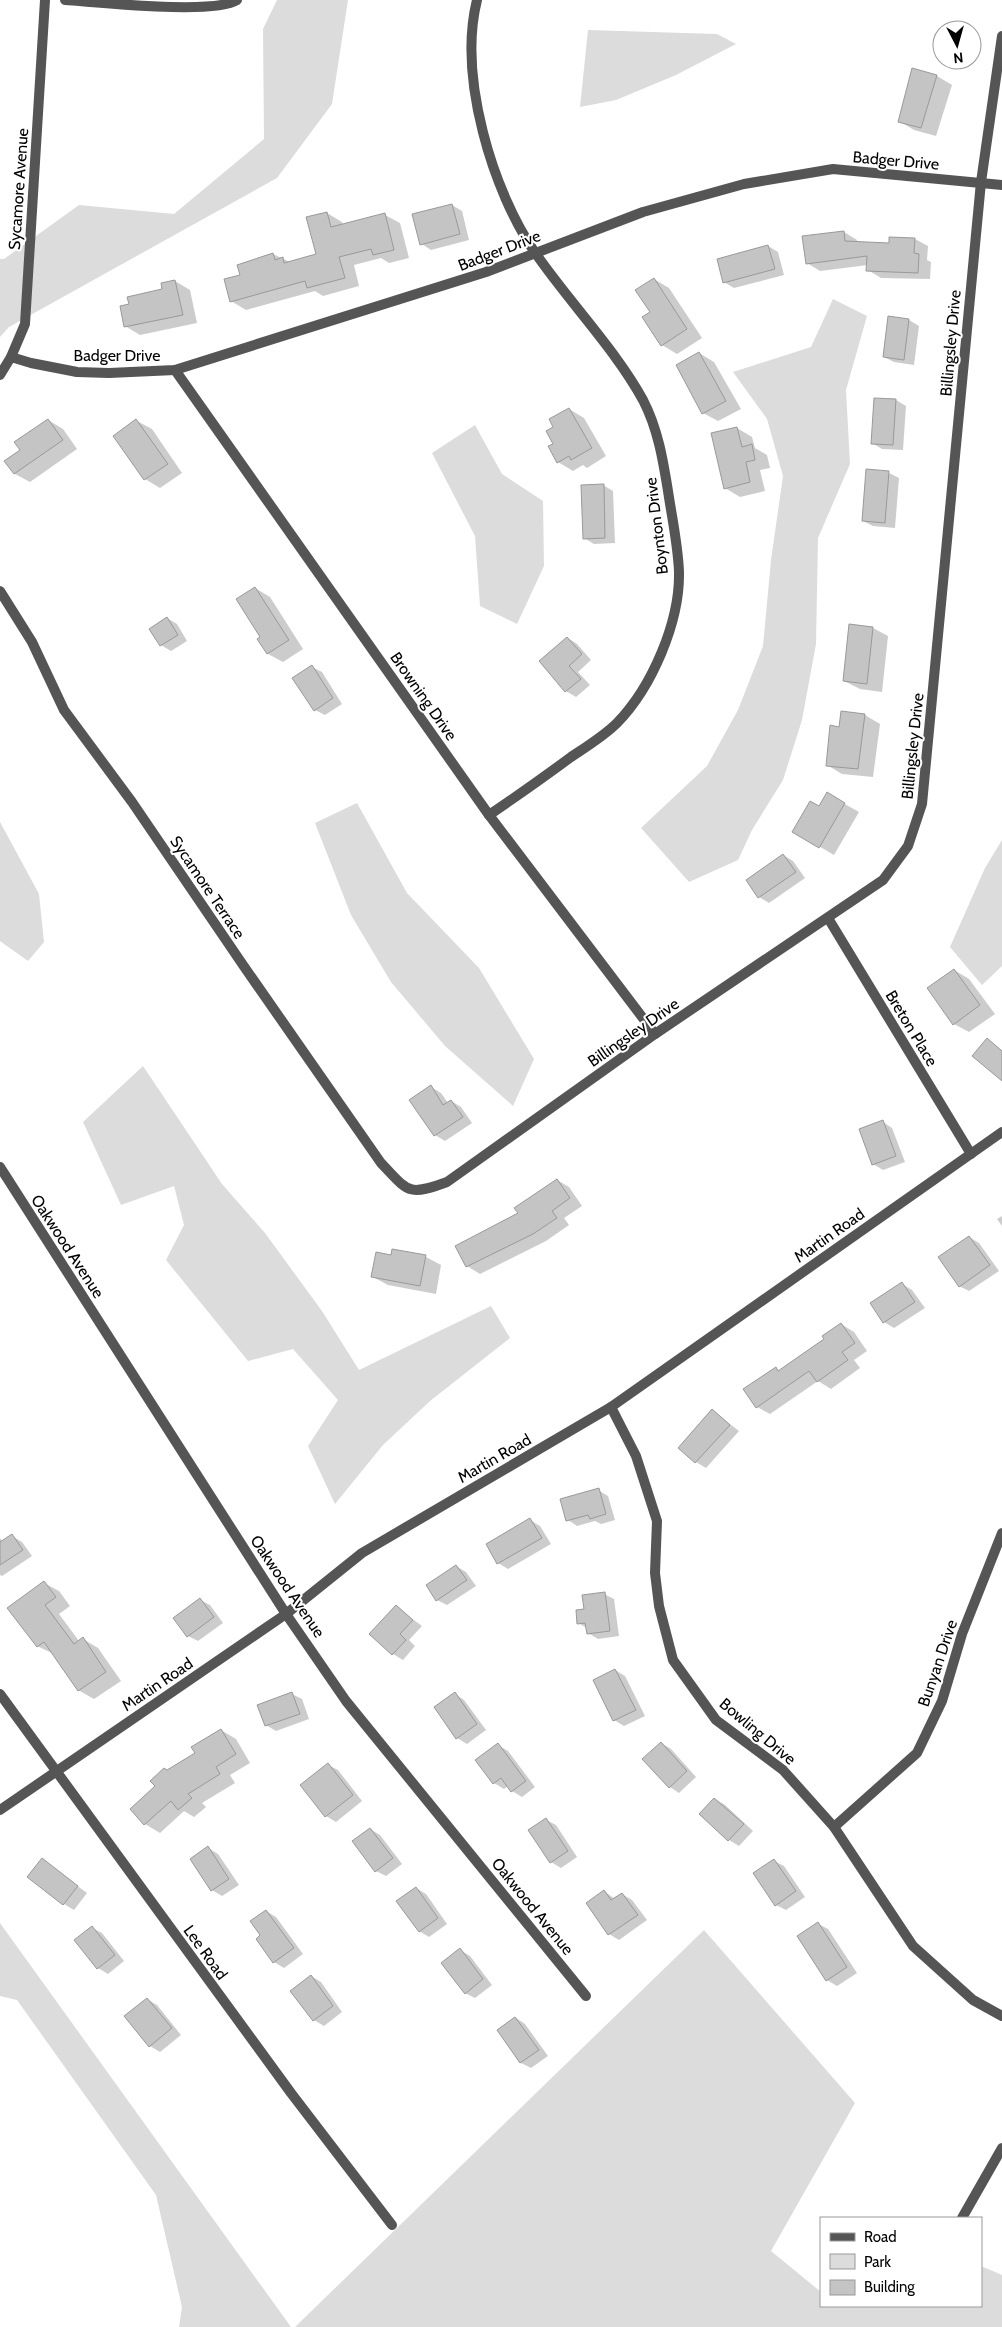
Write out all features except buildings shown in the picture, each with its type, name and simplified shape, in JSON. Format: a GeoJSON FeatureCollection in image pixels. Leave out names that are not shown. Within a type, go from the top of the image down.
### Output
{"type":"FeatureCollection","features":[{"type":"Feature","properties":{"kind":"street","name":"Sycamore Avenue"},"geometry":{"type":"LineString","coordinates":[[0,375],[11,357],[25,324],[45,0]]}},
{"type":"Feature","properties":{"kind":"street"},"geometry":{"type":"LineString","coordinates":[[65,0],[178,7],[209,6],[237,0]]}},
{"type":"Feature","properties":{"kind":"street"},"geometry":{"type":"LineString","coordinates":[[477,0],[472,27],[472,57],[476,99],[485,140],[498,179],[515,218],[535,252]]}},
{"type":"Feature","properties":{"kind":"street","name":"Billingsley Drive"},"geometry":{"type":"LineString","coordinates":[[407,1189],[420,1191],[447,1182],[655,1034],[883,880],[908,846],[922,804],[981,182],[1002,36]]}},
{"type":"Feature","properties":{"kind":"street","name":"Badger Drive"},"geometry":{"type":"LineString","coordinates":[[11,357],[31,364],[77,372],[109,373],[176,370],[486,272],[643,212],[735,186],[833,169],[1002,185]]}},
{"type":"Feature","properties":{"kind":"street","name":"Boynton Drive"},"geometry":{"type":"LineString","coordinates":[[489,815],[616,724],[633,703],[656,667],[666,640],[677,597],[679,572],[656,427],[628,376],[535,252]]}},
{"type":"Feature","properties":{"kind":"street","name":"Browning Drive"},"geometry":{"type":"LineString","coordinates":[[176,370],[489,815],[655,1034]]}},
{"type":"Feature","properties":{"kind":"street","name":"Sycamore Terrace"},"geometry":{"type":"LineString","coordinates":[[0,591],[32,642],[64,710],[132,802],[381,1163],[407,1189]]}},
{"type":"Feature","properties":{"kind":"street","name":"Breton Place"},"geometry":{"type":"LineString","coordinates":[[828,918],[971,1154]]}},
{"type":"Feature","properties":{"kind":"street","name":"Martin Road"},"geometry":{"type":"LineString","coordinates":[[0,1810],[54,1771],[286,1614],[362,1553],[611,1407],[1002,1132]]}},
{"type":"Feature","properties":{"kind":"street","name":"Oakwood Avenue"},"geometry":{"type":"LineString","coordinates":[[0,1167],[286,1614],[346,1701],[586,1996]]}},
{"type":"Feature","properties":{"kind":"street","name":"Bowling Drive"},"geometry":{"type":"LineString","coordinates":[[611,1407],[636,1456],[657,1521],[655,1572],[659,1606],[673,1660],[716,1720],[783,1770],[834,1827],[913,1946],[973,2000],[1002,2016]]}},
{"type":"Feature","properties":{"kind":"street","name":"Bunyan Drive"},"geometry":{"type":"LineString","coordinates":[[834,1827],[918,1753],[942,1701],[962,1634],[1002,1533]]}},
{"type":"Feature","properties":{"kind":"street","name":"Lee Road"},"geometry":{"type":"LineString","coordinates":[[0,1694],[54,1771],[291,2093],[392,2225]]}},
{"type":"Feature","properties":{"kind":"street"},"geometry":{"type":"LineString","coordinates":[[963,2217],[1002,2148]]}},
{"type":"Feature","properties":{"kind":"green space"},"geometry":{"type":"Polygon","coordinates":[[[277,0],[348,0],[332,104],[277,178],[9,327],[0,337],[0,259],[4,259],[79,205],[174,214],[264,139],[263,29],[277,0]]]}},
{"type":"Feature","properties":{"kind":"green space"},"geometry":{"type":"Polygon","coordinates":[[[588,30],[717,34],[736,44],[676,75],[616,100],[580,107],[588,30]]]}},
{"type":"Feature","properties":{"kind":"green space"},"geometry":{"type":"Polygon","coordinates":[[[833,299],[867,316],[846,390],[850,464],[818,538],[816,644],[802,720],[783,780],[752,830],[738,860],[689,882],[641,828],[707,766],[738,710],[763,646],[771,560],[783,476],[767,419],[733,372],[811,347],[833,299]]]}},
{"type":"Feature","properties":{"kind":"green space"},"geometry":{"type":"Polygon","coordinates":[[[475,425],[502,474],[543,501],[544,566],[517,624],[480,606],[475,536],[432,453],[475,425]]]}},
{"type":"Feature","properties":{"kind":"green space"},"geometry":{"type":"Polygon","coordinates":[[[357,803],[407,893],[479,968],[534,1059],[513,1106],[445,1046],[391,982],[351,915],[315,823],[357,803]]]}},
{"type":"Feature","properties":{"kind":"green space"},"geometry":{"type":"Polygon","coordinates":[[[0,822],[39,894],[44,942],[28,961],[0,941],[0,822]]]}},
{"type":"Feature","properties":{"kind":"green space"},"geometry":{"type":"Polygon","coordinates":[[[1002,840],[1002,966],[982,985],[950,947],[985,868],[1002,840]]]}},
{"type":"Feature","properties":{"kind":"green space"},"geometry":{"type":"Polygon","coordinates":[[[143,1066],[222,1184],[265,1233],[322,1311],[359,1370],[491,1306],[510,1338],[430,1401],[383,1445],[335,1504],[308,1446],[338,1400],[293,1349],[248,1361],[166,1260],[184,1225],[174,1186],[121,1205],[83,1122],[143,1066]]]}},
{"type":"Feature","properties":{"kind":"green space"},"geometry":{"type":"Polygon","coordinates":[[[0,1923],[291,2327],[179,2327],[182,2307],[156,2195],[17,2000],[0,1996],[0,1923]]]}},
{"type":"Feature","properties":{"kind":"green space"},"geometry":{"type":"Polygon","coordinates":[[[704,1930],[855,2103],[771,2251],[820,2291],[820,2307],[982,2307],[982,2266],[1002,2275],[1002,2327],[295,2327],[704,1930]]]}}]}
